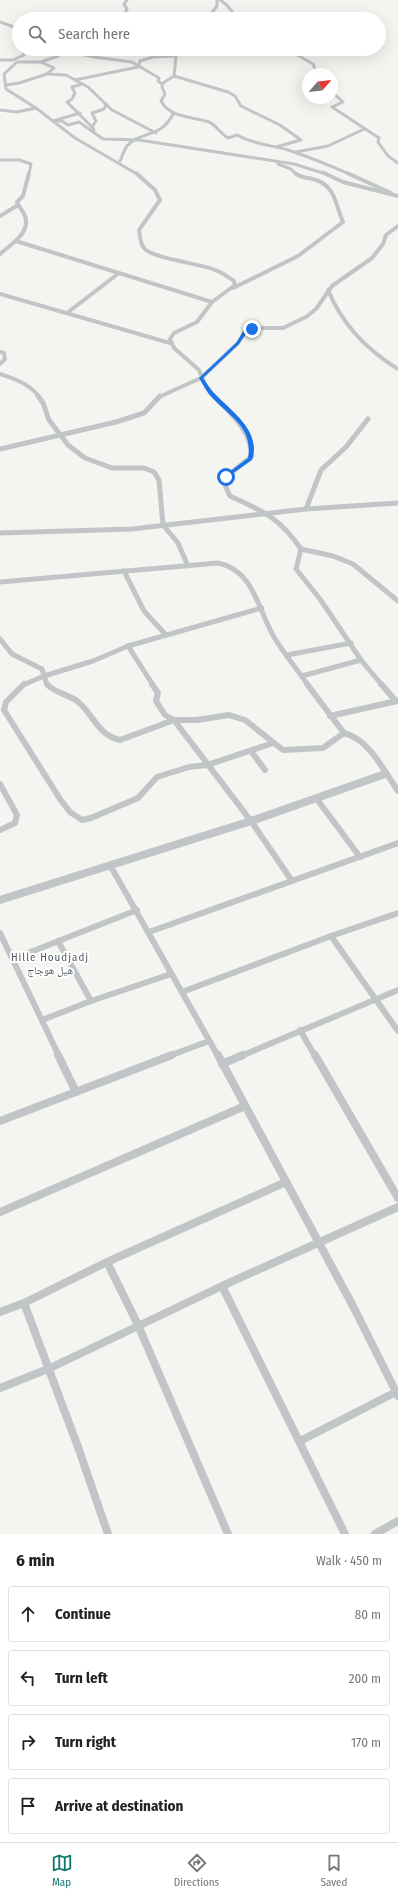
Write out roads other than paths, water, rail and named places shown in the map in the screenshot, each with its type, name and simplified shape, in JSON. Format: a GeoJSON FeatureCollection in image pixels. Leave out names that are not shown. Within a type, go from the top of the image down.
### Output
{"type":"FeatureCollection","features":[{"type":"Feature","properties":{"kind":"street"},"geometry":{"type":"LineString","coordinates":[[126,12],[127,9],[124,4],[127,0]]}},
{"type":"Feature","properties":{"kind":"street"},"geometry":{"type":"LineString","coordinates":[[212,12],[217,6],[218,0],[230,6],[233,12]]}},
{"type":"Feature","properties":{"kind":"street"},"geometry":{"type":"LineString","coordinates":[[0,22],[12,27]]}},
{"type":"Feature","properties":{"kind":"street"},"geometry":{"type":"LineString","coordinates":[[0,60],[13,60],[22,56]]}},
{"type":"Feature","properties":{"kind":"street"},"geometry":{"type":"LineString","coordinates":[[58,56],[41,62],[17,62],[4,74],[6,88],[36,108],[74,137],[120,161],[144,180],[158,194],[160,200],[139,230],[140,239],[144,248],[154,255],[189,262],[225,274],[234,281],[235,285],[232,288]]}},
{"type":"Feature","properties":{"kind":"street"},"geometry":{"type":"LineString","coordinates":[[52,121],[62,121],[68,124],[79,122],[103,139],[139,140],[294,164],[320,171],[343,182],[398,196],[377,185],[323,162],[295,152],[245,140],[237,136],[228,138],[218,132],[209,122],[173,114],[162,104],[161,101],[165,94],[162,84],[158,81],[159,78],[138,67],[132,62],[89,56]]}},
{"type":"Feature","properties":{"kind":"street"},"geometry":{"type":"LineString","coordinates":[[138,67],[140,61],[152,57],[176,56],[174,76]]}},
{"type":"Feature","properties":{"kind":"street"},"geometry":{"type":"LineString","coordinates":[[299,56],[313,64],[314,68]]}},
{"type":"Feature","properties":{"kind":"street"},"geometry":{"type":"LineString","coordinates":[[41,62],[54,68],[47,74]]}},
{"type":"Feature","properties":{"kind":"street"},"geometry":{"type":"LineString","coordinates":[[75,80],[138,67]]}},
{"type":"Feature","properties":{"kind":"street"},"geometry":{"type":"LineString","coordinates":[[6,85],[19,83],[47,74],[66,75],[82,84],[120,115],[156,133]]}},
{"type":"Feature","properties":{"kind":"street"},"geometry":{"type":"LineString","coordinates":[[162,84],[174,76],[228,92],[236,98],[241,106],[280,125],[301,140],[275,147]]}},
{"type":"Feature","properties":{"kind":"street"},"geometry":{"type":"LineString","coordinates":[[82,84],[72,87],[75,93],[67,102],[80,113],[96,133]]}},
{"type":"Feature","properties":{"kind":"street"},"geometry":{"type":"LineString","coordinates":[[338,97],[343,102],[332,107],[379,138],[378,142],[388,156],[398,163]]}},
{"type":"Feature","properties":{"kind":"street"},"geometry":{"type":"LineString","coordinates":[[92,127],[96,121],[92,113],[104,108],[106,104]]}},
{"type":"Feature","properties":{"kind":"street"},"geometry":{"type":"LineString","coordinates":[[0,110],[17,112],[36,108]]}},
{"type":"Feature","properties":{"kind":"street"},"geometry":{"type":"LineString","coordinates":[[52,121],[80,113]]}},
{"type":"Feature","properties":{"kind":"street"},"geometry":{"type":"LineString","coordinates":[[120,161],[127,146],[156,133],[164,127],[173,114]]}},
{"type":"Feature","properties":{"kind":"street"},"geometry":{"type":"LineString","coordinates":[[295,152],[328,146],[364,129]]}},
{"type":"Feature","properties":{"kind":"street"},"geometry":{"type":"LineString","coordinates":[[170,343],[174,333],[197,322],[212,302],[232,288],[298,256],[343,222],[335,203],[334,193],[330,188],[316,180],[300,177],[291,169],[263,159]]}},
{"type":"Feature","properties":{"kind":"street"},"geometry":{"type":"LineString","coordinates":[[0,160],[19,160],[31,164],[24,194],[17,201],[25,215],[26,221],[24,230],[16,241],[0,254]]}},
{"type":"Feature","properties":{"kind":"street"},"geometry":{"type":"LineString","coordinates":[[0,216],[18,205]]}},
{"type":"Feature","properties":{"kind":"street"},"geometry":{"type":"LineString","coordinates":[[0,450],[60,434],[136,417],[149,410],[166,392],[201,378],[238,344],[246,331],[257,328],[281,329],[294,324],[315,309],[328,290],[372,258],[384,243],[386,235],[398,226]]}},
{"type":"Feature","properties":{"kind":"street"},"geometry":{"type":"LineString","coordinates":[[16,241],[212,302]]}},
{"type":"Feature","properties":{"kind":"street"},"geometry":{"type":"LineString","coordinates":[[67,313],[118,273]]}},
{"type":"Feature","properties":{"kind":"street"},"geometry":{"type":"LineString","coordinates":[[328,290],[332,302],[365,345],[398,370]]}},
{"type":"Feature","properties":{"kind":"street"},"geometry":{"type":"LineString","coordinates":[[0,294],[170,343],[197,367],[201,378],[210,393],[241,422],[247,432],[252,449],[250,459],[226,477],[225,485],[228,492],[235,499],[266,513],[292,534],[301,549],[296,569],[320,599],[361,660],[396,700],[330,716]]}},
{"type":"Feature","properties":{"kind":"street"},"geometry":{"type":"LineString","coordinates":[[0,352],[4,353],[5,359],[0,364]]}},
{"type":"Feature","properties":{"kind":"street"},"geometry":{"type":"LineString","coordinates":[[0,374],[16,379],[34,390],[43,403],[50,420],[68,445],[85,458],[112,468],[144,468],[154,472],[159,480],[163,525],[178,543],[188,566]]}},
{"type":"Feature","properties":{"kind":"street"},"geometry":{"type":"LineString","coordinates":[[306,509],[321,470],[346,447],[368,419]]}},
{"type":"Feature","properties":{"kind":"street"},"geometry":{"type":"LineString","coordinates":[[0,533],[94,532],[226,520],[266,513],[306,509],[398,503]]}},
{"type":"Feature","properties":{"kind":"street"},"geometry":{"type":"LineString","coordinates":[[301,549],[306,549],[348,561],[358,566],[389,596],[398,602]]}},
{"type":"Feature","properties":{"kind":"street"},"geometry":{"type":"LineString","coordinates":[[0,582],[218,563],[234,568],[241,573],[262,608],[274,637],[330,716],[344,733],[353,735],[366,746],[398,791]]}},
{"type":"Feature","properties":{"kind":"street"},"geometry":{"type":"LineString","coordinates":[[124,571],[144,611],[166,635]]}},
{"type":"Feature","properties":{"kind":"street"},"geometry":{"type":"LineString","coordinates":[[262,608],[128,646],[93,661],[44,676],[24,684],[6,702],[4,710],[45,774],[52,789],[78,818],[87,819],[138,798],[158,778],[189,768],[207,765],[273,743]]}},
{"type":"Feature","properties":{"kind":"street"},"geometry":{"type":"LineString","coordinates":[[0,639],[12,654],[36,664],[42,670],[45,682],[49,687],[78,702],[106,736],[114,739],[120,740],[174,720],[197,720],[229,715],[245,720],[283,750],[323,748],[344,733]]}},
{"type":"Feature","properties":{"kind":"street"},"geometry":{"type":"LineString","coordinates":[[287,655],[351,643]]}},
{"type":"Feature","properties":{"kind":"street"},"geometry":{"type":"LineString","coordinates":[[128,646],[158,694],[156,702],[165,715],[174,720],[251,821],[292,881]]}},
{"type":"Feature","properties":{"kind":"street"},"geometry":{"type":"LineString","coordinates":[[302,676],[361,660]]}},
{"type":"Feature","properties":{"kind":"street"},"geometry":{"type":"LineString","coordinates":[[251,751],[264,770]]}},
{"type":"Feature","properties":{"kind":"street"},"geometry":{"type":"LineString","coordinates":[[0,900],[251,821],[385,774]]}},
{"type":"Feature","properties":{"kind":"street"},"geometry":{"type":"LineString","coordinates":[[0,784],[17,815],[15,824],[0,830]]}},
{"type":"Feature","properties":{"kind":"street"},"geometry":{"type":"LineString","coordinates":[[316,798],[360,857]]}},
{"type":"Feature","properties":{"kind":"street"},"geometry":{"type":"LineString","coordinates":[[149,932],[398,843]]}},
{"type":"Feature","properties":{"kind":"street"},"geometry":{"type":"LineString","coordinates":[[110,865],[137,910],[245,1106],[397,1394],[300,1441]]}},
{"type":"Feature","properties":{"kind":"street"},"geometry":{"type":"LineString","coordinates":[[12,959],[137,910]]}},
{"type":"Feature","properties":{"kind":"street"},"geometry":{"type":"LineString","coordinates":[[182,992],[331,936],[398,913]]}},
{"type":"Feature","properties":{"kind":"street"},"geometry":{"type":"LineString","coordinates":[[0,933],[76,1092]]}},
{"type":"Feature","properties":{"kind":"street"},"geometry":{"type":"LineString","coordinates":[[331,936],[398,1031]]}},
{"type":"Feature","properties":{"kind":"street"},"geometry":{"type":"LineString","coordinates":[[58,941],[91,1001]]}},
{"type":"Feature","properties":{"kind":"street"},"geometry":{"type":"LineString","coordinates":[[42,1020],[91,1001],[171,974]]}},
{"type":"Feature","properties":{"kind":"street"},"geometry":{"type":"LineString","coordinates":[[222,1064],[398,990]]}},
{"type":"Feature","properties":{"kind":"street"},"geometry":{"type":"LineString","coordinates":[[300,1030],[398,1198]]}},
{"type":"Feature","properties":{"kind":"street"},"geometry":{"type":"LineString","coordinates":[[0,1120],[209,1041]]}},
{"type":"Feature","properties":{"kind":"street"},"geometry":{"type":"LineString","coordinates":[[0,1212],[245,1106]]}},
{"type":"Feature","properties":{"kind":"street"},"geometry":{"type":"LineString","coordinates":[[0,1312],[107,1262],[286,1182]]}},
{"type":"Feature","properties":{"kind":"street"},"geometry":{"type":"LineString","coordinates":[[0,1388],[48,1369],[222,1286],[319,1244],[398,1207]]}},
{"type":"Feature","properties":{"kind":"street"},"geometry":{"type":"LineString","coordinates":[[107,1262],[138,1325],[228,1534]]}},
{"type":"Feature","properties":{"kind":"street"},"geometry":{"type":"LineString","coordinates":[[222,1286],[345,1534]]}},
{"type":"Feature","properties":{"kind":"street"},"geometry":{"type":"LineString","coordinates":[[24,1302],[78,1447],[108,1534]]}},
{"type":"Feature","properties":{"kind":"street"},"geometry":{"type":"LineString","coordinates":[[375,1534],[398,1521]]}},
{"type":"Feature","properties":{"kind":"district","name":"Hille Houdjadj هيل هوجاج"},"geometry":{"type":"Point","coordinates":[50,963]}}]}
